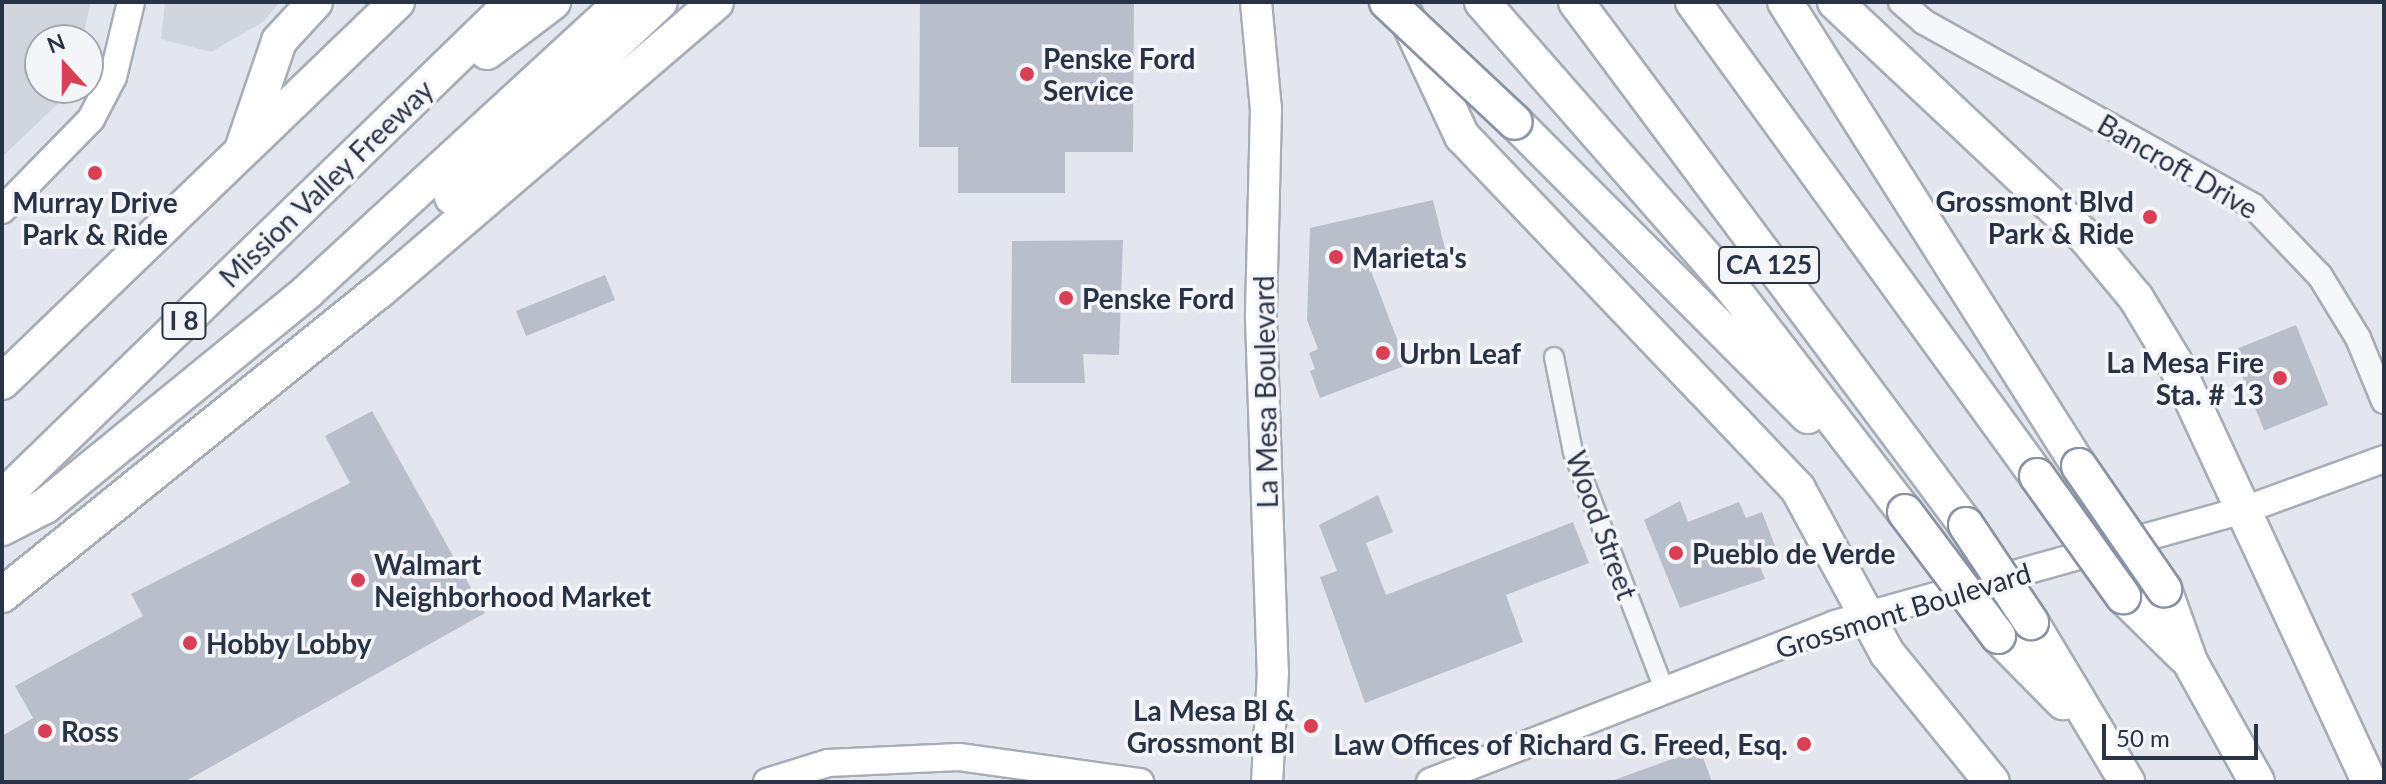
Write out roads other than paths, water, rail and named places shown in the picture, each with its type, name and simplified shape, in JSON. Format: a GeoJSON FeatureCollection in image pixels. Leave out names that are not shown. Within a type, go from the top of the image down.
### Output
{"type":"FeatureCollection","features":[{"type":"Feature","properties":{"kind":"highway"},"geometry":{"type":"LineString","coordinates":[[241,151],[279,41],[315,2]]}},
{"type":"Feature","properties":{"kind":"highway"},"geometry":{"type":"LineString","coordinates":[[2,382],[397,2]]}},
{"type":"Feature","properties":{"kind":"highway","name":"Mission Valley Freeway"},"geometry":{"type":"LineString","coordinates":[[2,498],[513,2]]}},
{"type":"Feature","properties":{"kind":"highway"},"geometry":{"type":"LineString","coordinates":[[365,144],[553,2]]}},
{"type":"Feature","properties":{"kind":"highway"},"geometry":{"type":"LineString","coordinates":[[2,528],[45,506],[307,292],[622,2]]}},
{"type":"Feature","properties":{"kind":"highway"},"geometry":{"type":"LineString","coordinates":[[187,441],[660,2]]}},
{"type":"Feature","properties":{"kind":"highway"},"geometry":{"type":"LineString","coordinates":[[2,595],[187,441],[378,292],[716,2]]}},
{"type":"Feature","properties":{"kind":"highway"},"geometry":{"type":"LineString","coordinates":[[1387,2],[1515,122],[1905,512]]}},
{"type":"Feature","properties":{"kind":"highway"},"geometry":{"type":"LineString","coordinates":[[1400,2],[1426,69],[1462,136],[1798,489],[1887,653],[1992,782]]}},
{"type":"Feature","properties":{"kind":"highway","name":"CA 125"},"geometry":{"type":"LineString","coordinates":[[1576,2],[1966,525],[2031,622],[2127,782]]}},
{"type":"Feature","properties":{"kind":"highway","name":"CA 125"},"geometry":{"type":"LineString","coordinates":[[1693,2],[2123,596],[2190,662],[2257,782]]}},
{"type":"Feature","properties":{"kind":"highway"},"geometry":{"type":"LineString","coordinates":[[1785,2],[2079,466],[2164,589],[2190,662]]}},
{"type":"Feature","properties":{"kind":"highway"},"geometry":{"type":"LineString","coordinates":[[1835,2],[2087,239],[2136,298],[2174,361],[2369,782]]}},
{"type":"Feature","properties":{"kind":"highway"},"geometry":{"type":"LineString","coordinates":[[1491,12],[1733,289],[1998,636],[2095,733]]}},
{"type":"Feature","properties":{"kind":"main road"},"geometry":{"type":"LineString","coordinates":[[2,210],[91,119],[113,77],[131,2]]}},
{"type":"Feature","properties":{"kind":"main road","name":"La Mesa Boulevard"},"geometry":{"type":"LineString","coordinates":[[1256,2],[1266,109],[1261,318],[1273,672],[1267,782]]}},
{"type":"Feature","properties":{"kind":"main road","name":"Grossmont Boulevard"},"geometry":{"type":"LineString","coordinates":[[1430,782],[1664,689],[1865,615],[2244,510],[2384,459]]}},
{"type":"Feature","properties":{"kind":"main road"},"geometry":{"type":"LineString","coordinates":[[767,782],[828,763],[959,757],[1140,782]]}},
{"type":"Feature","properties":{"kind":"street","name":"Bancroft Drive"},"geometry":{"type":"LineString","coordinates":[[1901,2],[1924,22],[2253,206],[2320,276],[2358,338],[2384,401]]}},
{"type":"Feature","properties":{"kind":"street","name":"Wood Street"},"geometry":{"type":"LineString","coordinates":[[1554,357],[1573,452],[1664,689]]}},
{"type":"Feature","properties":{"kind":"place","name":"Penske Ford Service"},"geometry":{"type":"Point","coordinates":[1027,74]}},
{"type":"Feature","properties":{"kind":"place","name":"Murray Drive Park & Ride"},"geometry":{"type":"Point","coordinates":[95,173]}},
{"type":"Feature","properties":{"kind":"place","name":"Grossmont Blvd Park & Ride"},"geometry":{"type":"Point","coordinates":[2150,217]}},
{"type":"Feature","properties":{"kind":"place","name":"Marieta's"},"geometry":{"type":"Point","coordinates":[1336,257]}},
{"type":"Feature","properties":{"kind":"place","name":"Penske Ford"},"geometry":{"type":"Point","coordinates":[1066,298]}},
{"type":"Feature","properties":{"kind":"place","name":"Urbn Leaf"},"geometry":{"type":"Point","coordinates":[1383,353]}},
{"type":"Feature","properties":{"kind":"place","name":"La Mesa Fire Sta. # 13"},"geometry":{"type":"Point","coordinates":[2280,378]}},
{"type":"Feature","properties":{"kind":"place","name":"Pueblo de Verde"},"geometry":{"type":"Point","coordinates":[1676,553]}},
{"type":"Feature","properties":{"kind":"place","name":"Walmart Neighborhood Market"},"geometry":{"type":"Point","coordinates":[358,580]}},
{"type":"Feature","properties":{"kind":"place","name":"Hobby Lobby"},"geometry":{"type":"Point","coordinates":[190,643]}},
{"type":"Feature","properties":{"kind":"place","name":"La Mesa Bl & Grossmont Bl"},"geometry":{"type":"Point","coordinates":[1311,726]}},
{"type":"Feature","properties":{"kind":"place","name":"Ross"},"geometry":{"type":"Point","coordinates":[45,731]}},
{"type":"Feature","properties":{"kind":"place","name":"Law Offices of Richard G. Freed, Esq."},"geometry":{"type":"Point","coordinates":[1804,744]}}]}
